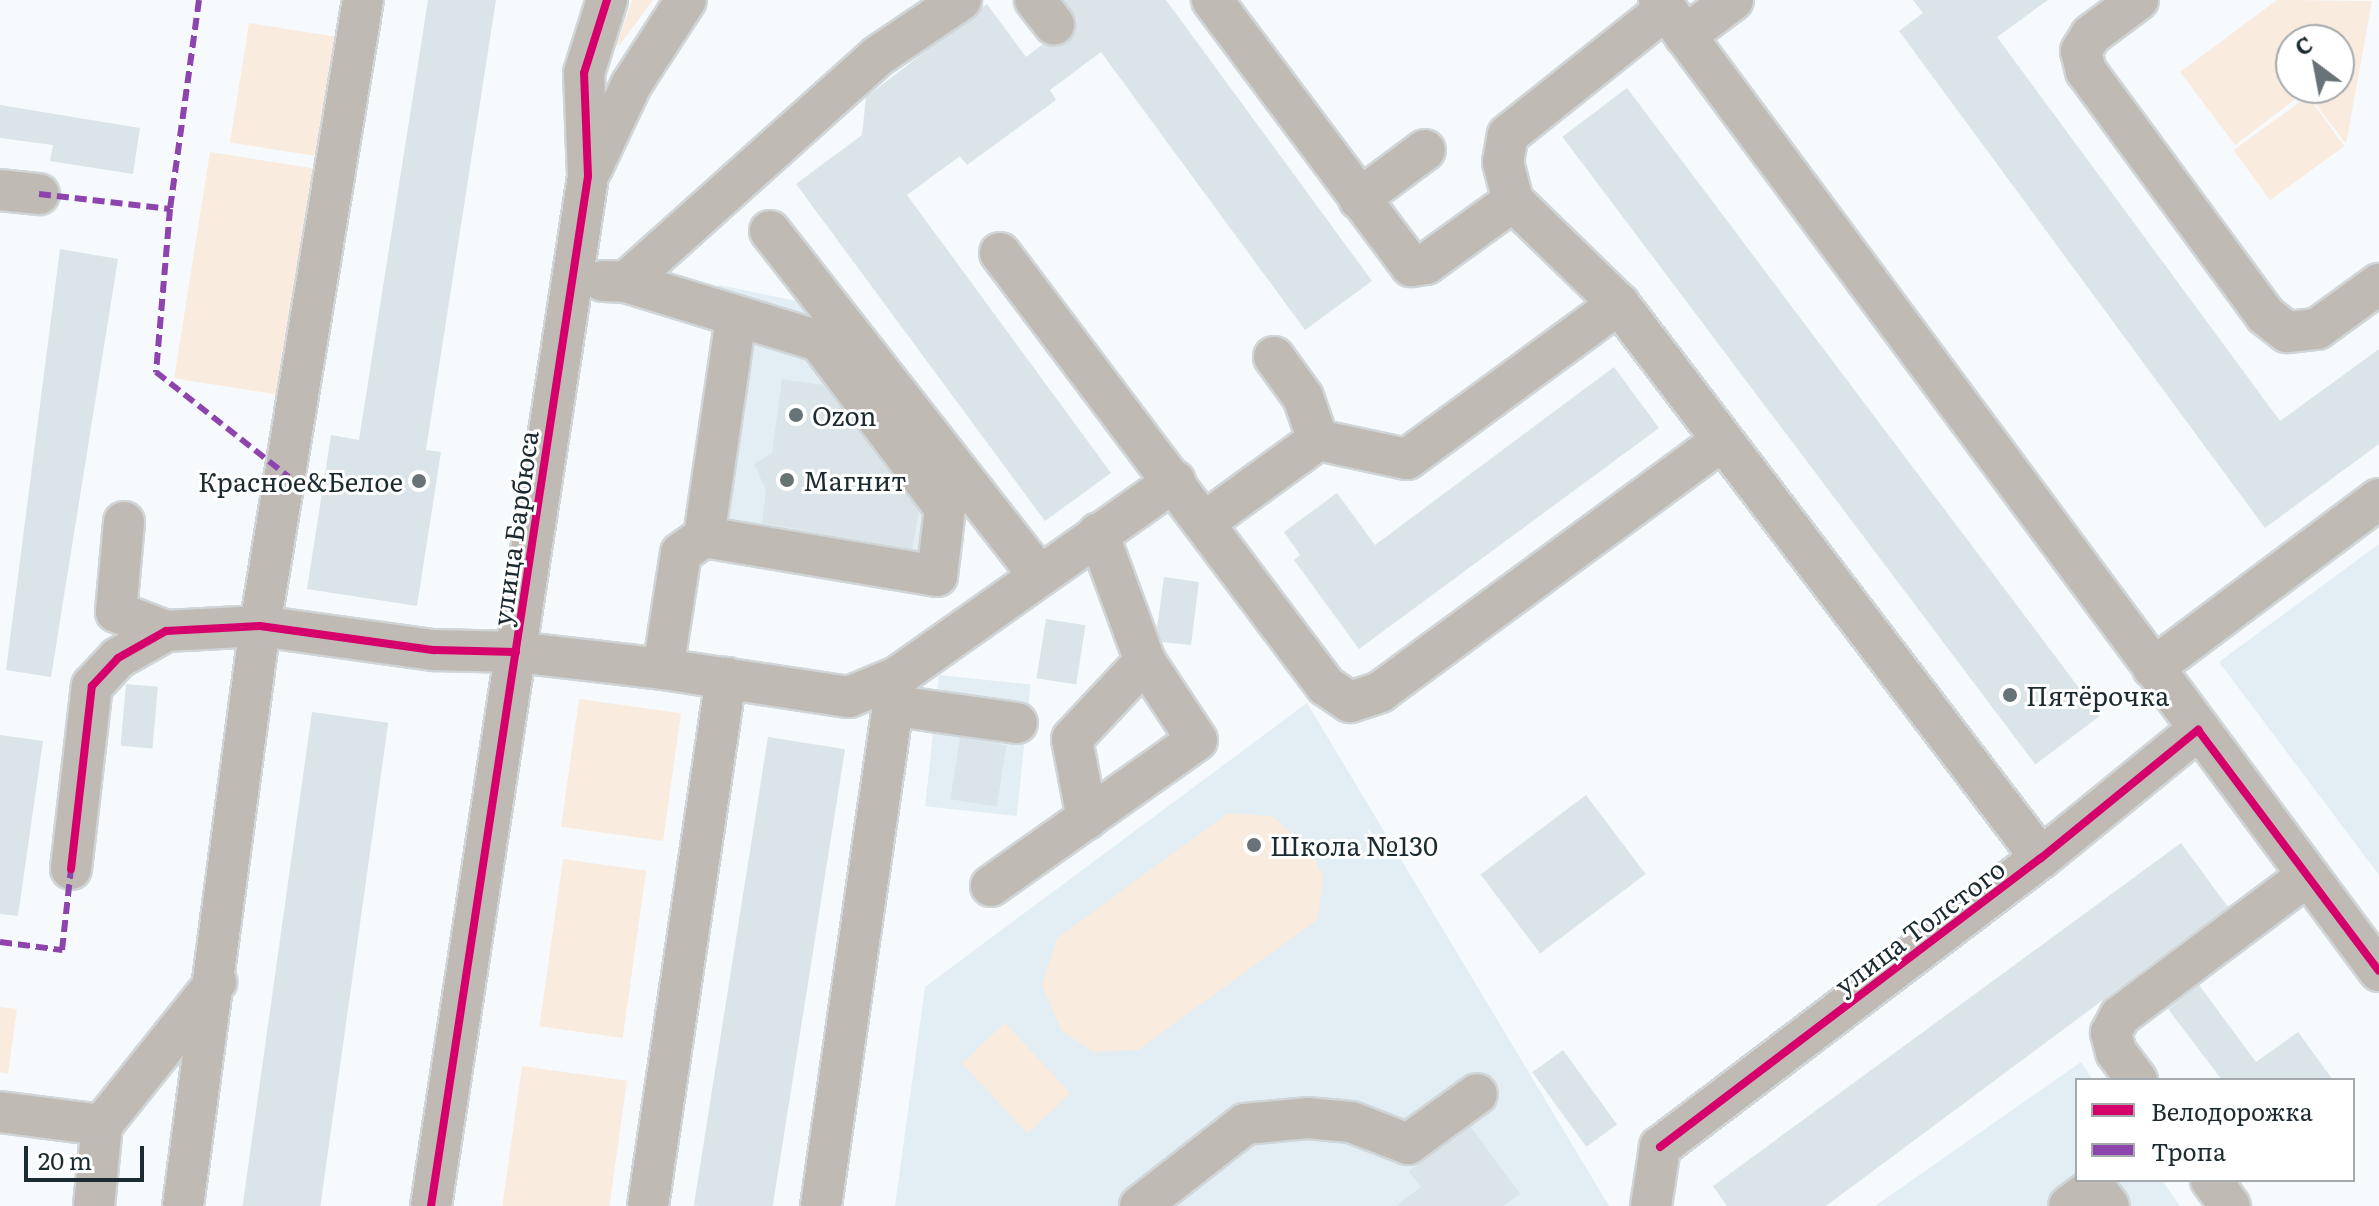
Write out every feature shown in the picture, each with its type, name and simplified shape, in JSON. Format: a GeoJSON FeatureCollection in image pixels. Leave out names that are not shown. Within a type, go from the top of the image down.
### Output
{"type":"FeatureCollection","features":[{"type":"Feature","properties":{"kind":"street"},"geometry":{"type":"LineString","coordinates":[[183,1206],[217,982],[260,626],[363,0]]}},
{"type":"Feature","properties":{"kind":"street","name":"улица Барбюса"},"geometry":{"type":"LineString","coordinates":[[431,1206],[588,176],[584,73],[607,0]]}},
{"type":"Feature","properties":{"kind":"street","name":"улица Барбюса"},"geometry":{"type":"LineString","coordinates":[[588,176],[638,72],[686,0]]}},
{"type":"Feature","properties":{"kind":"street"},"geometry":{"type":"LineString","coordinates":[[626,282],[878,56],[961,0]]}},
{"type":"Feature","properties":{"kind":"street"},"geometry":{"type":"LineString","coordinates":[[1212,0],[1411,266],[1426,264],[1513,201]]}},
{"type":"Feature","properties":{"kind":"street"},"geometry":{"type":"LineString","coordinates":[[1733,0],[1670,15],[1508,135],[1503,162],[1513,201],[1619,304],[2041,858]]}},
{"type":"Feature","properties":{"kind":"street"},"geometry":{"type":"LineString","coordinates":[[2138,0],[2091,35],[2081,51],[2086,71],[2265,315],[2287,332],[2317,329],[2379,284]]}},
{"type":"Feature","properties":{"kind":"street"},"geometry":{"type":"LineString","coordinates":[[1670,15],[2379,971]]}},
{"type":"Feature","properties":{"kind":"street"},"geometry":{"type":"LineString","coordinates":[[1359,199],[1425,150]]}},
{"type":"Feature","properties":{"kind":"street"},"geometry":{"type":"LineString","coordinates":[[0,190],[39,194]]}},
{"type":"Feature","properties":{"kind":"street"},"geometry":{"type":"LineString","coordinates":[[770,231],[1039,575]]}},
{"type":"Feature","properties":{"kind":"street"},"geometry":{"type":"LineString","coordinates":[[1000,253],[1175,481],[1326,686],[1350,702],[1380,692],[1722,441]]}},
{"type":"Feature","properties":{"kind":"street"},"geometry":{"type":"LineString","coordinates":[[571,279],[626,282],[819,341],[945,508],[937,576],[966,625]]}},
{"type":"Feature","properties":{"kind":"street"},"geometry":{"type":"LineString","coordinates":[[1205,522],[1318,440],[1407,459],[1619,304]]}},
{"type":"Feature","properties":{"kind":"street"},"geometry":{"type":"LineString","coordinates":[[704,537],[736,317]]}},
{"type":"Feature","properties":{"kind":"street"},"geometry":{"type":"LineString","coordinates":[[1274,357],[1303,397],[1318,440]]}},
{"type":"Feature","properties":{"kind":"street"},"geometry":{"type":"LineString","coordinates":[[821,1206],[896,692],[966,625],[1175,481]]}},
{"type":"Feature","properties":{"kind":"street"},"geometry":{"type":"LineString","coordinates":[[2153,668],[2379,499]]}},
{"type":"Feature","properties":{"kind":"street"},"geometry":{"type":"LineString","coordinates":[[124,522],[116,612],[166,631],[260,626],[434,650],[516,652],[663,669],[849,697],[896,692],[1017,723]]}},
{"type":"Feature","properties":{"kind":"street"},"geometry":{"type":"LineString","coordinates":[[991,886],[1197,740],[1145,661],[1098,533]]}},
{"type":"Feature","properties":{"kind":"street"},"geometry":{"type":"LineString","coordinates":[[663,669],[681,553],[704,537],[937,576]]}},
{"type":"Feature","properties":{"kind":"street"},"geometry":{"type":"LineString","coordinates":[[71,869],[92,686],[118,658],[166,631]]}},
{"type":"Feature","properties":{"kind":"street"},"geometry":{"type":"LineString","coordinates":[[1087,819],[1072,739],[1145,661]]}},
{"type":"Feature","properties":{"kind":"street"},"geometry":{"type":"LineString","coordinates":[[648,1206],[726,678]]}},
{"type":"Feature","properties":{"kind":"street","name":"улица Толстого"},"geometry":{"type":"LineString","coordinates":[[1651,1206],[1660,1147],[2041,858],[2198,730]]}},
{"type":"Feature","properties":{"kind":"street"},"geometry":{"type":"LineString","coordinates":[[2136,1078],[2116,1052],[2111,1033],[2120,1016],[2307,876]]}},
{"type":"Feature","properties":{"kind":"street"},"geometry":{"type":"LineString","coordinates":[[94,1206],[102,1125],[217,982]]}},
{"type":"Feature","properties":{"kind":"street"},"geometry":{"type":"LineString","coordinates":[[1140,1206],[1245,1124],[1307,1118],[1351,1122],[1408,1144],[1477,1094]]}},
{"type":"Feature","properties":{"kind":"street"},"geometry":{"type":"LineString","coordinates":[[0,1112],[102,1125]]}},
{"type":"Feature","properties":{"kind":"street"},"geometry":{"type":"LineString","coordinates":[[2212,1182],[2230,1206]]}},
{"type":"Feature","properties":{"kind":"street"},"geometry":{"type":"LineString","coordinates":[[2069,1206],[2094,1187],[2109,1206]]}},
{"type":"Feature","properties":{"kind":"shaded area"},"geometry":{"type":"Polygon","coordinates":[[[632,0],[653,0],[619,46],[617,44],[632,0]]]}},
{"type":"Feature","properties":{"kind":"shaded area"},"geometry":{"type":"Polygon","coordinates":[[[2277,0],[2372,1],[2355,94],[2355,24],[2275,24],[2275,104],[2289,104],[2235,145],[2180,72],[2277,0]]]}},
{"type":"Feature","properties":{"kind":"shaded area"},"geometry":{"type":"Polygon","coordinates":[[[249,23],[339,37],[320,157],[230,143],[249,23]]]}},
{"type":"Feature","properties":{"kind":"shaded area"},"geometry":{"type":"Polygon","coordinates":[[[2297,104],[2314,104],[2344,146],[2270,200],[2234,150],[2297,104]]]}},
{"type":"Feature","properties":{"kind":"shaded area"},"geometry":{"type":"Polygon","coordinates":[[[2316,104],[2353,104],[2346,144],[2316,104]]]}},
{"type":"Feature","properties":{"kind":"shaded area"},"geometry":{"type":"Polygon","coordinates":[[[210,152],[322,170],[286,396],[174,378],[210,152]]]}},
{"type":"Feature","properties":{"kind":"shaded area"},"geometry":{"type":"Polygon","coordinates":[[[719,285],[811,304],[966,514],[957,587],[685,557],[719,285]]]}},
{"type":"Feature","properties":{"kind":"shaded area"},"geometry":{"type":"Polygon","coordinates":[[[2379,544],[2379,875],[2219,662],[2379,544]]]}},
{"type":"Feature","properties":{"kind":"shaded area"},"geometry":{"type":"Polygon","coordinates":[[[939,675],[1030,685],[1017,816],[925,806],[939,675]]]}},
{"type":"Feature","properties":{"kind":"shaded area"},"geometry":{"type":"Polygon","coordinates":[[[579,699],[681,713],[663,841],[561,827],[579,699]]]}},
{"type":"Feature","properties":{"kind":"shaded area","name":"Школа №130"},"geometry":{"type":"Polygon","coordinates":[[[1307,703],[1609,1206],[895,1206],[925,987],[1307,703]]]}},
{"type":"Feature","properties":{"kind":"shaded area"},"geometry":{"type":"Polygon","coordinates":[[[1228,813],[1271,816],[1308,845],[1323,876],[1318,919],[1138,1050],[1093,1052],[1061,1030],[1042,985],[1057,938],[1228,813]]]}},
{"type":"Feature","properties":{"kind":"shaded area"},"geometry":{"type":"Polygon","coordinates":[[[563,859],[646,871],[623,1038],[539,1026],[563,859]]]}},
{"type":"Feature","properties":{"kind":"shaded area"},"geometry":{"type":"Polygon","coordinates":[[[0,1007],[17,1009],[8,1074],[0,1072],[0,1007]]]}},
{"type":"Feature","properties":{"kind":"shaded area"},"geometry":{"type":"Polygon","coordinates":[[[1005,1023],[1070,1093],[1027,1133],[962,1063],[1005,1023]]]}},
{"type":"Feature","properties":{"kind":"shaded area"},"geometry":{"type":"Polygon","coordinates":[[[2081,1062],[2092,1078],[2075,1078],[2075,1182],[2163,1182],[2180,1206],[1875,1206],[2081,1062]]]}},
{"type":"Feature","properties":{"kind":"shaded area"},"geometry":{"type":"Polygon","coordinates":[[[522,1066],[627,1081],[609,1206],[502,1206],[522,1066]]]}},
{"type":"Feature","properties":{"kind":"building"},"geometry":{"type":"Polygon","coordinates":[[[428,0],[496,0],[426,450],[441,452],[417,606],[307,589],[331,435],[359,440],[428,0]]]}},
{"type":"Feature","properties":{"kind":"building"},"geometry":{"type":"Polygon","coordinates":[[[1064,0],[1166,0],[1372,281],[1305,330],[1101,52],[1050,90],[1056,100],[967,165],[960,156],[907,195],[1111,473],[1045,521],[796,184],[862,135],[866,97],[987,4],[1026,57],[1043,44],[1068,42],[1075,33],[1077,20],[1064,0]]]}},
{"type":"Feature","properties":{"kind":"building"},"geometry":{"type":"Polygon","coordinates":[[[1913,0],[2048,0],[1997,37],[2280,421],[2379,349],[2379,444],[2265,528],[1899,31],[1923,13],[1913,0]]]}},
{"type":"Feature","properties":{"kind":"building"},"geometry":{"type":"Polygon","coordinates":[[[1627,88],[2100,716],[2035,764],[1562,137],[1627,88]]]}},
{"type":"Feature","properties":{"kind":"building"},"geometry":{"type":"Polygon","coordinates":[[[0,105],[140,128],[133,174],[50,161],[53,145],[0,138],[0,105]]]}},
{"type":"Feature","properties":{"kind":"building"},"geometry":{"type":"Polygon","coordinates":[[[60,249],[118,259],[51,677],[6,670],[60,249]]]}},
{"type":"Feature","properties":{"kind":"building"},"geometry":{"type":"Polygon","coordinates":[[[1614,367],[1659,428],[1359,649],[1294,560],[1300,555],[1284,532],[1337,493],[1375,545],[1614,367]]]}},
{"type":"Feature","properties":{"kind":"building"},"geometry":{"type":"Polygon","coordinates":[[[782,379],[823,385],[919,512],[912,549],[762,523],[766,490],[754,464],[772,453],[782,379]]]}},
{"type":"Feature","properties":{"kind":"building"},"geometry":{"type":"Polygon","coordinates":[[[1164,577],[1199,582],[1191,645],[1162,642],[1157,628],[1164,577]]]}},
{"type":"Feature","properties":{"kind":"building"},"geometry":{"type":"Polygon","coordinates":[[[1046,619],[1086,625],[1076,685],[1037,678],[1046,619]]]}},
{"type":"Feature","properties":{"kind":"building"},"geometry":{"type":"Polygon","coordinates":[[[126,684],[158,687],[152,749],[121,746],[126,684]]]}},
{"type":"Feature","properties":{"kind":"building"},"geometry":{"type":"Polygon","coordinates":[[[312,712],[388,723],[320,1206],[243,1206],[312,712]]]}},
{"type":"Feature","properties":{"kind":"building"},"geometry":{"type":"Polygon","coordinates":[[[0,735],[43,741],[18,916],[0,914],[0,735]]]}},
{"type":"Feature","properties":{"kind":"building"},"geometry":{"type":"Polygon","coordinates":[[[768,737],[845,749],[773,1206],[694,1205],[768,737]]]}},
{"type":"Feature","properties":{"kind":"building"},"geometry":{"type":"Polygon","coordinates":[[[960,738],[1006,745],[997,807],[950,799],[960,738]]]}},
{"type":"Feature","properties":{"kind":"building"},"geometry":{"type":"Polygon","coordinates":[[[1586,795],[1646,874],[1540,954],[1481,874],[1586,795]]]}},
{"type":"Feature","properties":{"kind":"building"},"geometry":{"type":"Polygon","coordinates":[[[2181,843],[2228,907],[1826,1206],[1727,1206],[1713,1186],[2181,843]]]}},
{"type":"Feature","properties":{"kind":"building"},"geometry":{"type":"Polygon","coordinates":[[[2199,985],[2256,1062],[2298,1032],[2332,1078],[2220,1078],[2168,1009],[2199,985]]]}},
{"type":"Feature","properties":{"kind":"building"},"geometry":{"type":"Polygon","coordinates":[[[1563,1050],[1617,1124],[1586,1147],[1532,1072],[1563,1050]]]}},
{"type":"Feature","properties":{"kind":"building"},"geometry":{"type":"Polygon","coordinates":[[[1471,1127],[1520,1194],[1503,1206],[1395,1206],[1421,1187],[1409,1171],[1471,1127]]]}},
{"type":"Feature","properties":{"kind":"marked path"},"geometry":{"type":"LineString","coordinates":[[199,0],[170,209],[156,372],[289,477]]}},
{"type":"Feature","properties":{"kind":"marked path"},"geometry":{"type":"LineString","coordinates":[[39,194],[170,209]]}},
{"type":"Feature","properties":{"kind":"marked path"},"geometry":{"type":"LineString","coordinates":[[0,942],[62,950],[71,869]]}},
{"type":"Feature","properties":{"kind":"cycle path"},"geometry":{"type":"LineString","coordinates":[[431,1206],[588,176],[584,73],[607,0]]}},
{"type":"Feature","properties":{"kind":"cycle path"},"geometry":{"type":"LineString","coordinates":[[71,869],[92,686],[118,658],[166,631],[260,626],[434,650],[516,652]]}},
{"type":"Feature","properties":{"kind":"cycle path"},"geometry":{"type":"LineString","coordinates":[[1660,1147],[2041,858],[2198,730],[2379,971]]}},
{"type":"Feature","properties":{"kind":"place","name":"Ozon"},"geometry":{"type":"Point","coordinates":[796,415]}},
{"type":"Feature","properties":{"kind":"place","name":"Магнит"},"geometry":{"type":"Point","coordinates":[787,480]}},
{"type":"Feature","properties":{"kind":"place","name":"Красное&Белое"},"geometry":{"type":"Point","coordinates":[419,481]}},
{"type":"Feature","properties":{"kind":"place","name":"Пятёрочка"},"geometry":{"type":"Point","coordinates":[2010,695]}},
{"type":"Feature","properties":{"kind":"place","name":"Школа №130"},"geometry":{"type":"Point","coordinates":[1254,845]}}]}
